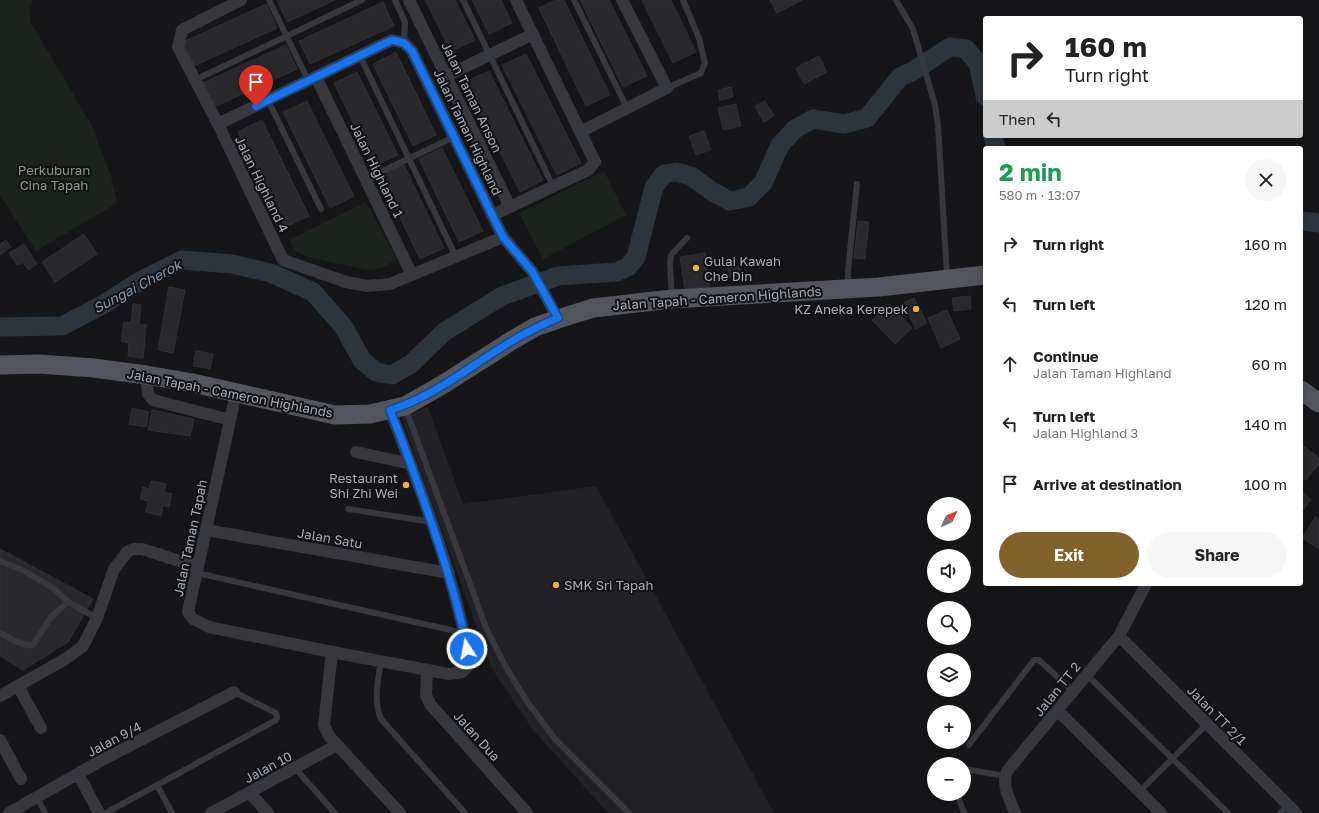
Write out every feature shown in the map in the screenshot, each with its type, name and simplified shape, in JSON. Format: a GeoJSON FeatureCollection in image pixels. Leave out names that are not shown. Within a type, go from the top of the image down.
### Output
{"type":"FeatureCollection","features":[{"type":"Feature","properties":{"kind":"main road","name":"Jalan Tapah - Cameron Highlands"},"geometry":{"type":"LineString","coordinates":[[0,365],[38,364],[94,368],[193,383],[335,415],[370,414],[398,408],[442,385],[535,327],[558,318],[593,308],[672,299],[848,289],[983,275]]}},
{"type":"Feature","properties":{"kind":"main road"},"geometry":{"type":"LineString","coordinates":[[1303,391],[1319,403]]}},
{"type":"Feature","properties":{"kind":"street","name":"Jalan Highland 4"},"geometry":{"type":"LineString","coordinates":[[241,0],[182,30],[178,47],[218,124],[283,260],[346,282],[367,286],[390,284],[412,275]]}},
{"type":"Feature","properties":{"kind":"street","name":"Jalan Taman Anson"},"geometry":{"type":"LineString","coordinates":[[409,0],[510,207]]}},
{"type":"Feature","properties":{"kind":"street"},"geometry":{"type":"LineString","coordinates":[[493,215],[588,170],[595,162],[516,0]]}},
{"type":"Feature","properties":{"kind":"street"},"geometry":{"type":"LineString","coordinates":[[580,132],[667,88],[622,0]]}},
{"type":"Feature","properties":{"kind":"street"},"geometry":{"type":"LineString","coordinates":[[446,76],[533,34]]}},
{"type":"Feature","properties":{"kind":"street"},"geometry":{"type":"LineString","coordinates":[[218,124],[392,40],[404,43]]}},
{"type":"Feature","properties":{"kind":"street","name":"Jalan Taman Highland"},"geometry":{"type":"LineString","coordinates":[[404,43],[412,51],[503,237],[532,271],[558,318]]}},
{"type":"Feature","properties":{"kind":"street","name":"Jalan Highland 1"},"geometry":{"type":"LineString","coordinates":[[312,79],[366,179],[412,275]]}},
{"type":"Feature","properties":{"kind":"street"},"geometry":{"type":"LineString","coordinates":[[412,275],[503,237]]}},
{"type":"Feature","properties":{"kind":"street"},"geometry":{"type":"LineString","coordinates":[[146,375],[148,394],[153,400],[230,420]]}},
{"type":"Feature","properties":{"kind":"street","name":"Jalan Taman Tapah"},"geometry":{"type":"LineString","coordinates":[[236,393],[188,612],[192,619],[210,627],[380,662],[449,674],[462,672],[470,664],[465,633]]}},
{"type":"Feature","properties":{"kind":"street"},"geometry":{"type":"LineString","coordinates":[[398,408],[411,464],[449,574],[465,633]]}},
{"type":"Feature","properties":{"kind":"street"},"geometry":{"type":"LineString","coordinates":[[356,452],[411,464]]}},
{"type":"Feature","properties":{"kind":"street","name":"Jalan Satu"},"geometry":{"type":"LineString","coordinates":[[206,530],[449,574]]}},
{"type":"Feature","properties":{"kind":"street"},"geometry":{"type":"LineString","coordinates":[[0,696],[66,658],[83,646],[97,618],[114,569],[127,552],[132,549],[142,549],[197,570]]}},
{"type":"Feature","properties":{"kind":"street","name":"Jalan TT 2"},"geometry":{"type":"LineString","coordinates":[[1005,776],[1007,771],[1119,636],[1145,586]]}},
{"type":"Feature","properties":{"kind":"street","name":"Jalan TT 2/1"},"geometry":{"type":"LineString","coordinates":[[1119,636],[1288,810]]}},
{"type":"Feature","properties":{"kind":"street"},"geometry":{"type":"LineString","coordinates":[[332,652],[324,725],[329,736],[400,813]]}},
{"type":"Feature","properties":{"kind":"street","name":"Jalan Dua"},"geometry":{"type":"LineString","coordinates":[[428,670],[426,695],[430,704],[527,813]]}},
{"type":"Feature","properties":{"kind":"street"},"geometry":{"type":"LineString","coordinates":[[18,686],[41,728]]}},
{"type":"Feature","properties":{"kind":"street","name":"Jalan 9/4"},"geometry":{"type":"LineString","coordinates":[[9,813],[78,774],[234,692]]}},
{"type":"Feature","properties":{"kind":"street"},"geometry":{"type":"LineString","coordinates":[[1058,711],[1161,813]]}},
{"type":"Feature","properties":{"kind":"street"},"geometry":{"type":"LineString","coordinates":[[0,740],[21,779]]}},
{"type":"Feature","properties":{"kind":"street","name":"Jalan 10"},"geometry":{"type":"LineString","coordinates":[[212,813],[337,745]]}},
{"type":"Feature","properties":{"kind":"street"},"geometry":{"type":"LineString","coordinates":[[78,774],[99,813]]}},
{"type":"Feature","properties":{"kind":"street"},"geometry":{"type":"LineString","coordinates":[[1005,776],[1004,782],[1015,813]]}},
{"type":"Feature","properties":{"kind":"street"},"geometry":{"type":"LineString","coordinates":[[249,792],[268,813]]}},
{"type":"Feature","properties":{"kind":"lane"},"geometry":{"type":"LineString","coordinates":[[269,0],[286,36],[312,79]]}},
{"type":"Feature","properties":{"kind":"lane"},"geometry":{"type":"LineString","coordinates":[[195,80],[362,0]]}},
{"type":"Feature","properties":{"kind":"lane"},"geometry":{"type":"LineString","coordinates":[[395,0],[405,22],[404,43]]}},
{"type":"Feature","properties":{"kind":"lane"},"geometry":{"type":"LineString","coordinates":[[463,0],[553,186]]}},
{"type":"Feature","properties":{"kind":"lane"},"geometry":{"type":"LineString","coordinates":[[574,0],[627,108]]}},
{"type":"Feature","properties":{"kind":"lane"},"geometry":{"type":"LineString","coordinates":[[667,88],[701,72],[705,63],[699,38],[683,0]]}},
{"type":"Feature","properties":{"kind":"lane"},"geometry":{"type":"LineString","coordinates":[[896,0],[913,29],[935,105],[938,125],[948,280]]}},
{"type":"Feature","properties":{"kind":"lane"},"geometry":{"type":"LineString","coordinates":[[360,56],[456,257]]}},
{"type":"Feature","properties":{"kind":"lane"},"geometry":{"type":"LineString","coordinates":[[268,100],[321,209]]}},
{"type":"Feature","properties":{"kind":"lane"},"geometry":{"type":"LineString","coordinates":[[366,179],[454,137]]}},
{"type":"Feature","properties":{"kind":"lane"},"geometry":{"type":"LineString","coordinates":[[848,289],[848,270],[857,184]]}},
{"type":"Feature","properties":{"kind":"lane"},"geometry":{"type":"LineString","coordinates":[[672,299],[670,265],[671,255],[687,238]]}},
{"type":"Feature","properties":{"kind":"lane"},"geometry":{"type":"LineString","coordinates":[[398,408],[487,630],[507,669],[528,703],[556,740],[629,813]]}},
{"type":"Feature","properties":{"kind":"lane"},"geometry":{"type":"LineString","coordinates":[[348,509],[432,522]]}},
{"type":"Feature","properties":{"kind":"lane"},"geometry":{"type":"LineString","coordinates":[[0,561],[22,570],[53,588],[68,602],[97,618]]}},
{"type":"Feature","properties":{"kind":"lane"},"geometry":{"type":"LineString","coordinates":[[197,570],[465,633]]}},
{"type":"Feature","properties":{"kind":"lane"},"geometry":{"type":"LineString","coordinates":[[0,633],[18,642],[30,646],[33,645],[51,617],[68,602]]}},
{"type":"Feature","properties":{"kind":"lane"},"geometry":{"type":"LineString","coordinates":[[971,742],[1034,660],[1039,660],[1074,692]]}},
{"type":"Feature","properties":{"kind":"lane"},"geometry":{"type":"LineString","coordinates":[[380,662],[376,700],[377,711],[381,719],[465,813]]}},
{"type":"Feature","properties":{"kind":"lane"},"geometry":{"type":"LineString","coordinates":[[1088,675],[1228,813]]}},
{"type":"Feature","properties":{"kind":"lane"},"geometry":{"type":"LineString","coordinates":[[106,813],[276,720],[276,713],[234,692]]}},
{"type":"Feature","properties":{"kind":"lane"},"geometry":{"type":"LineString","coordinates":[[1139,792],[1206,724]]}},
{"type":"Feature","properties":{"kind":"lane"},"geometry":{"type":"LineString","coordinates":[[295,768],[335,813]]}},
{"type":"Feature","properties":{"kind":"lane"},"geometry":{"type":"LineString","coordinates":[[971,770],[1005,776]]}},
{"type":"Feature","properties":{"kind":"lane"},"geometry":{"type":"LineString","coordinates":[[157,785],[172,813]]}},
{"type":"Feature","properties":{"kind":"lane"},"geometry":{"type":"LineString","coordinates":[[36,797],[45,813]]}},
{"type":"Feature","properties":{"kind":"lane"},"geometry":{"type":"LineString","coordinates":[[960,801],[964,813]]}},
{"type":"Feature","properties":{"kind":"shaded area","name":"SMK Sri Tapah"},"geometry":{"type":"Polygon","coordinates":[[[428,407],[463,504],[596,486],[774,813],[608,813],[533,730],[491,667],[401,416],[408,415],[428,407]]]}},
{"type":"Feature","properties":{"kind":"green space","name":"Perkuburan Cina Tapah"},"geometry":{"type":"Polygon","coordinates":[[[0,0],[33,0],[29,6],[31,23],[92,126],[111,176],[117,203],[36,251],[0,195],[0,0]]]}},
{"type":"Feature","properties":{"kind":"green space"},"geometry":{"type":"Polygon","coordinates":[[[604,171],[626,215],[543,259],[519,213],[604,171]]]}},
{"type":"Feature","properties":{"kind":"green space"},"geometry":{"type":"Polygon","coordinates":[[[366,202],[397,259],[382,268],[367,270],[308,257],[295,251],[289,240],[366,202]]]}},
{"type":"Feature","properties":{"kind":"building"},"geometry":{"type":"Polygon","coordinates":[[[277,0],[335,0],[287,22],[277,0]]]}},
{"type":"Feature","properties":{"kind":"building"},"geometry":{"type":"Polygon","coordinates":[[[425,0],[455,0],[475,40],[451,51],[425,0]]]}},
{"type":"Feature","properties":{"kind":"building"},"geometry":{"type":"Polygon","coordinates":[[[472,0],[501,0],[512,23],[489,34],[472,0]]]}},
{"type":"Feature","properties":{"kind":"building"},"geometry":{"type":"Polygon","coordinates":[[[556,0],[564,0],[610,95],[586,106],[539,8],[556,0]]]}},
{"type":"Feature","properties":{"kind":"building"},"geometry":{"type":"Polygon","coordinates":[[[580,0],[609,0],[647,76],[623,87],[580,0]]]}},
{"type":"Feature","properties":{"kind":"building"},"geometry":{"type":"Polygon","coordinates":[[[642,0],[671,0],[696,52],[673,63],[642,0]]]}},
{"type":"Feature","properties":{"kind":"building"},"geometry":{"type":"Polygon","coordinates":[[[770,0],[802,0],[777,13],[770,0]]]}},
{"type":"Feature","properties":{"kind":"building"},"geometry":{"type":"Polygon","coordinates":[[[383,2],[394,26],[310,64],[299,41],[383,2]]]}},
{"type":"Feature","properties":{"kind":"building"},"geometry":{"type":"Polygon","coordinates":[[[266,4],[277,28],[194,66],[183,42],[266,4]]]}},
{"type":"Feature","properties":{"kind":"building"},"geometry":{"type":"Polygon","coordinates":[[[286,45],[297,69],[214,107],[203,83],[286,45]]]}},
{"type":"Feature","properties":{"kind":"building"},"geometry":{"type":"Polygon","coordinates":[[[396,52],[436,135],[413,146],[373,64],[396,52]]]}},
{"type":"Feature","properties":{"kind":"building"},"geometry":{"type":"Polygon","coordinates":[[[526,54],[581,163],[557,175],[502,65],[526,54]]]}},
{"type":"Feature","properties":{"kind":"building"},"geometry":{"type":"Polygon","coordinates":[[[819,56],[827,72],[804,84],[796,68],[819,56]]]}},
{"type":"Feature","properties":{"kind":"building"},"geometry":{"type":"Polygon","coordinates":[[[489,71],[543,180],[520,192],[465,82],[489,71]]]}},
{"type":"Feature","properties":{"kind":"building"},"geometry":{"type":"Polygon","coordinates":[[[357,72],[398,155],[374,166],[334,83],[357,72]]]}},
{"type":"Feature","properties":{"kind":"building"},"geometry":{"type":"Polygon","coordinates":[[[731,87],[733,97],[720,100],[718,90],[731,87]]]}},
{"type":"Feature","properties":{"kind":"building"},"geometry":{"type":"Polygon","coordinates":[[[307,101],[354,196],[330,208],[283,112],[307,101]]]}},
{"type":"Feature","properties":{"kind":"building"},"geometry":{"type":"Polygon","coordinates":[[[765,101],[774,116],[764,122],[755,106],[765,101]]]}},
{"type":"Feature","properties":{"kind":"building"},"geometry":{"type":"Polygon","coordinates":[[[736,104],[741,126],[723,130],[718,108],[736,104]]]}},
{"type":"Feature","properties":{"kind":"building"},"geometry":{"type":"Polygon","coordinates":[[[262,120],[309,216],[285,227],[238,132],[262,120]]]}},
{"type":"Feature","properties":{"kind":"building"},"geometry":{"type":"Polygon","coordinates":[[[704,131],[711,150],[696,155],[689,136],[704,131]]]}},
{"type":"Feature","properties":{"kind":"building"},"geometry":{"type":"Polygon","coordinates":[[[442,148],[483,231],[459,242],[419,159],[442,148]]]}},
{"type":"Feature","properties":{"kind":"building"},"geometry":{"type":"Polygon","coordinates":[[[404,165],[444,248],[420,259],[380,176],[404,165]]]}},
{"type":"Feature","properties":{"kind":"building"},"geometry":{"type":"Polygon","coordinates":[[[858,221],[869,222],[865,259],[854,258],[858,221]]]}},
{"type":"Feature","properties":{"kind":"building"},"geometry":{"type":"Polygon","coordinates":[[[84,234],[97,254],[55,282],[42,262],[84,234]]]}},
{"type":"Feature","properties":{"kind":"building"},"geometry":{"type":"Polygon","coordinates":[[[6,240],[11,247],[0,255],[0,244],[6,240]]]}},
{"type":"Feature","properties":{"kind":"building"},"geometry":{"type":"Polygon","coordinates":[[[24,244],[37,264],[28,270],[23,262],[17,265],[9,253],[24,244]]]}},
{"type":"Feature","properties":{"kind":"building"},"geometry":{"type":"Polygon","coordinates":[[[705,253],[710,286],[685,289],[680,257],[705,253]]]}},
{"type":"Feature","properties":{"kind":"building"},"geometry":{"type":"Polygon","coordinates":[[[740,266],[741,276],[729,278],[728,268],[740,266]]]}},
{"type":"Feature","properties":{"kind":"building"},"geometry":{"type":"Polygon","coordinates":[[[169,287],[185,290],[173,353],[158,350],[169,287]]]}},
{"type":"Feature","properties":{"kind":"building"},"geometry":{"type":"Polygon","coordinates":[[[970,296],[971,309],[954,311],[952,298],[970,296]]]}},
{"type":"Feature","properties":{"kind":"building"},"geometry":{"type":"Polygon","coordinates":[[[914,298],[927,323],[916,329],[903,303],[914,298]]]}},
{"type":"Feature","properties":{"kind":"building"},"geometry":{"type":"Polygon","coordinates":[[[133,304],[141,305],[139,324],[146,325],[143,358],[128,356],[129,343],[121,341],[124,322],[131,323],[133,304]]]}},
{"type":"Feature","properties":{"kind":"building"},"geometry":{"type":"Polygon","coordinates":[[[890,304],[912,328],[895,344],[872,320],[890,304]]]}},
{"type":"Feature","properties":{"kind":"building"},"geometry":{"type":"Polygon","coordinates":[[[947,310],[960,339],[941,348],[928,318],[947,310]]]}},
{"type":"Feature","properties":{"kind":"building"},"geometry":{"type":"Polygon","coordinates":[[[196,351],[213,354],[210,369],[193,366],[196,351]]]}},
{"type":"Feature","properties":{"kind":"building"},"geometry":{"type":"Polygon","coordinates":[[[132,408],[149,412],[146,427],[129,424],[132,408]]]}},
{"type":"Feature","properties":{"kind":"building"},"geometry":{"type":"Polygon","coordinates":[[[152,410],[194,419],[190,436],[148,430],[152,410]]]}},
{"type":"Feature","properties":{"kind":"building"},"geometry":{"type":"Polygon","coordinates":[[[1303,446],[1319,458],[1319,464],[1306,480],[1303,478],[1303,446]]]}},
{"type":"Feature","properties":{"kind":"building"},"geometry":{"type":"Polygon","coordinates":[[[151,481],[166,484],[164,492],[172,494],[169,507],[163,505],[161,516],[146,512],[148,501],[140,499],[143,487],[149,489],[151,481]]]}},
{"type":"Feature","properties":{"kind":"building"},"geometry":{"type":"Polygon","coordinates":[[[1303,493],[1311,500],[1303,510],[1303,493]]]}},
{"type":"Feature","properties":{"kind":"building"},"geometry":{"type":"Polygon","coordinates":[[[1315,517],[1319,519],[1319,549],[1303,539],[1315,517]]]}},
{"type":"Feature","properties":{"kind":"building"},"geometry":{"type":"Polygon","coordinates":[[[0,549],[93,599],[68,642],[23,670],[0,656],[0,549]]]}},
{"type":"Feature","properties":{"kind":"waterway","name":"Sungai Cherok"},"geometry":{"type":"LineString","coordinates":[[0,327],[62,326],[104,304],[140,281],[182,260],[232,264],[271,273],[313,292],[343,326],[362,360],[376,372],[392,375],[411,364],[444,332],[502,296],[558,276],[616,272],[628,267],[636,257],[654,187],[664,174],[676,172],[691,176],[713,192],[730,201],[749,197],[763,183],[780,145],[795,129],[813,119],[844,124],[867,118],[900,77],[913,71],[950,47],[966,49],[978,63],[983,87]]}},
{"type":"Feature","properties":{"kind":"waterway","name":"Sungai Cherok"},"geometry":{"type":"LineString","coordinates":[[994,138],[996,146]]}},
{"type":"Feature","properties":{"kind":"waterway","name":"Sungai Cherok"},"geometry":{"type":"LineString","coordinates":[[1303,221],[1319,223]]}},
{"type":"Feature","properties":{"kind":"place","name":"Gulai Kawah Che Din"},"geometry":{"type":"Point","coordinates":[696,268]}},
{"type":"Feature","properties":{"kind":"place","name":"KZ Aneka Kerepek"},"geometry":{"type":"Point","coordinates":[916,309]}},
{"type":"Feature","properties":{"kind":"place","name":"Restaurant Shi Zhi Wei"},"geometry":{"type":"Point","coordinates":[406,485]}},
{"type":"Feature","properties":{"kind":"place","name":"SMK Sri Tapah"},"geometry":{"type":"Point","coordinates":[556,585]}},
{"type":"Feature","properties":{"kind":"route"},"geometry":{"type":"LineString","coordinates":[[256,106],[392,40],[404,43],[412,51],[503,237],[532,271],[558,318],[535,327],[442,385],[405,406],[390,410],[432,522],[449,574],[465,633],[467,649]]}}]}
